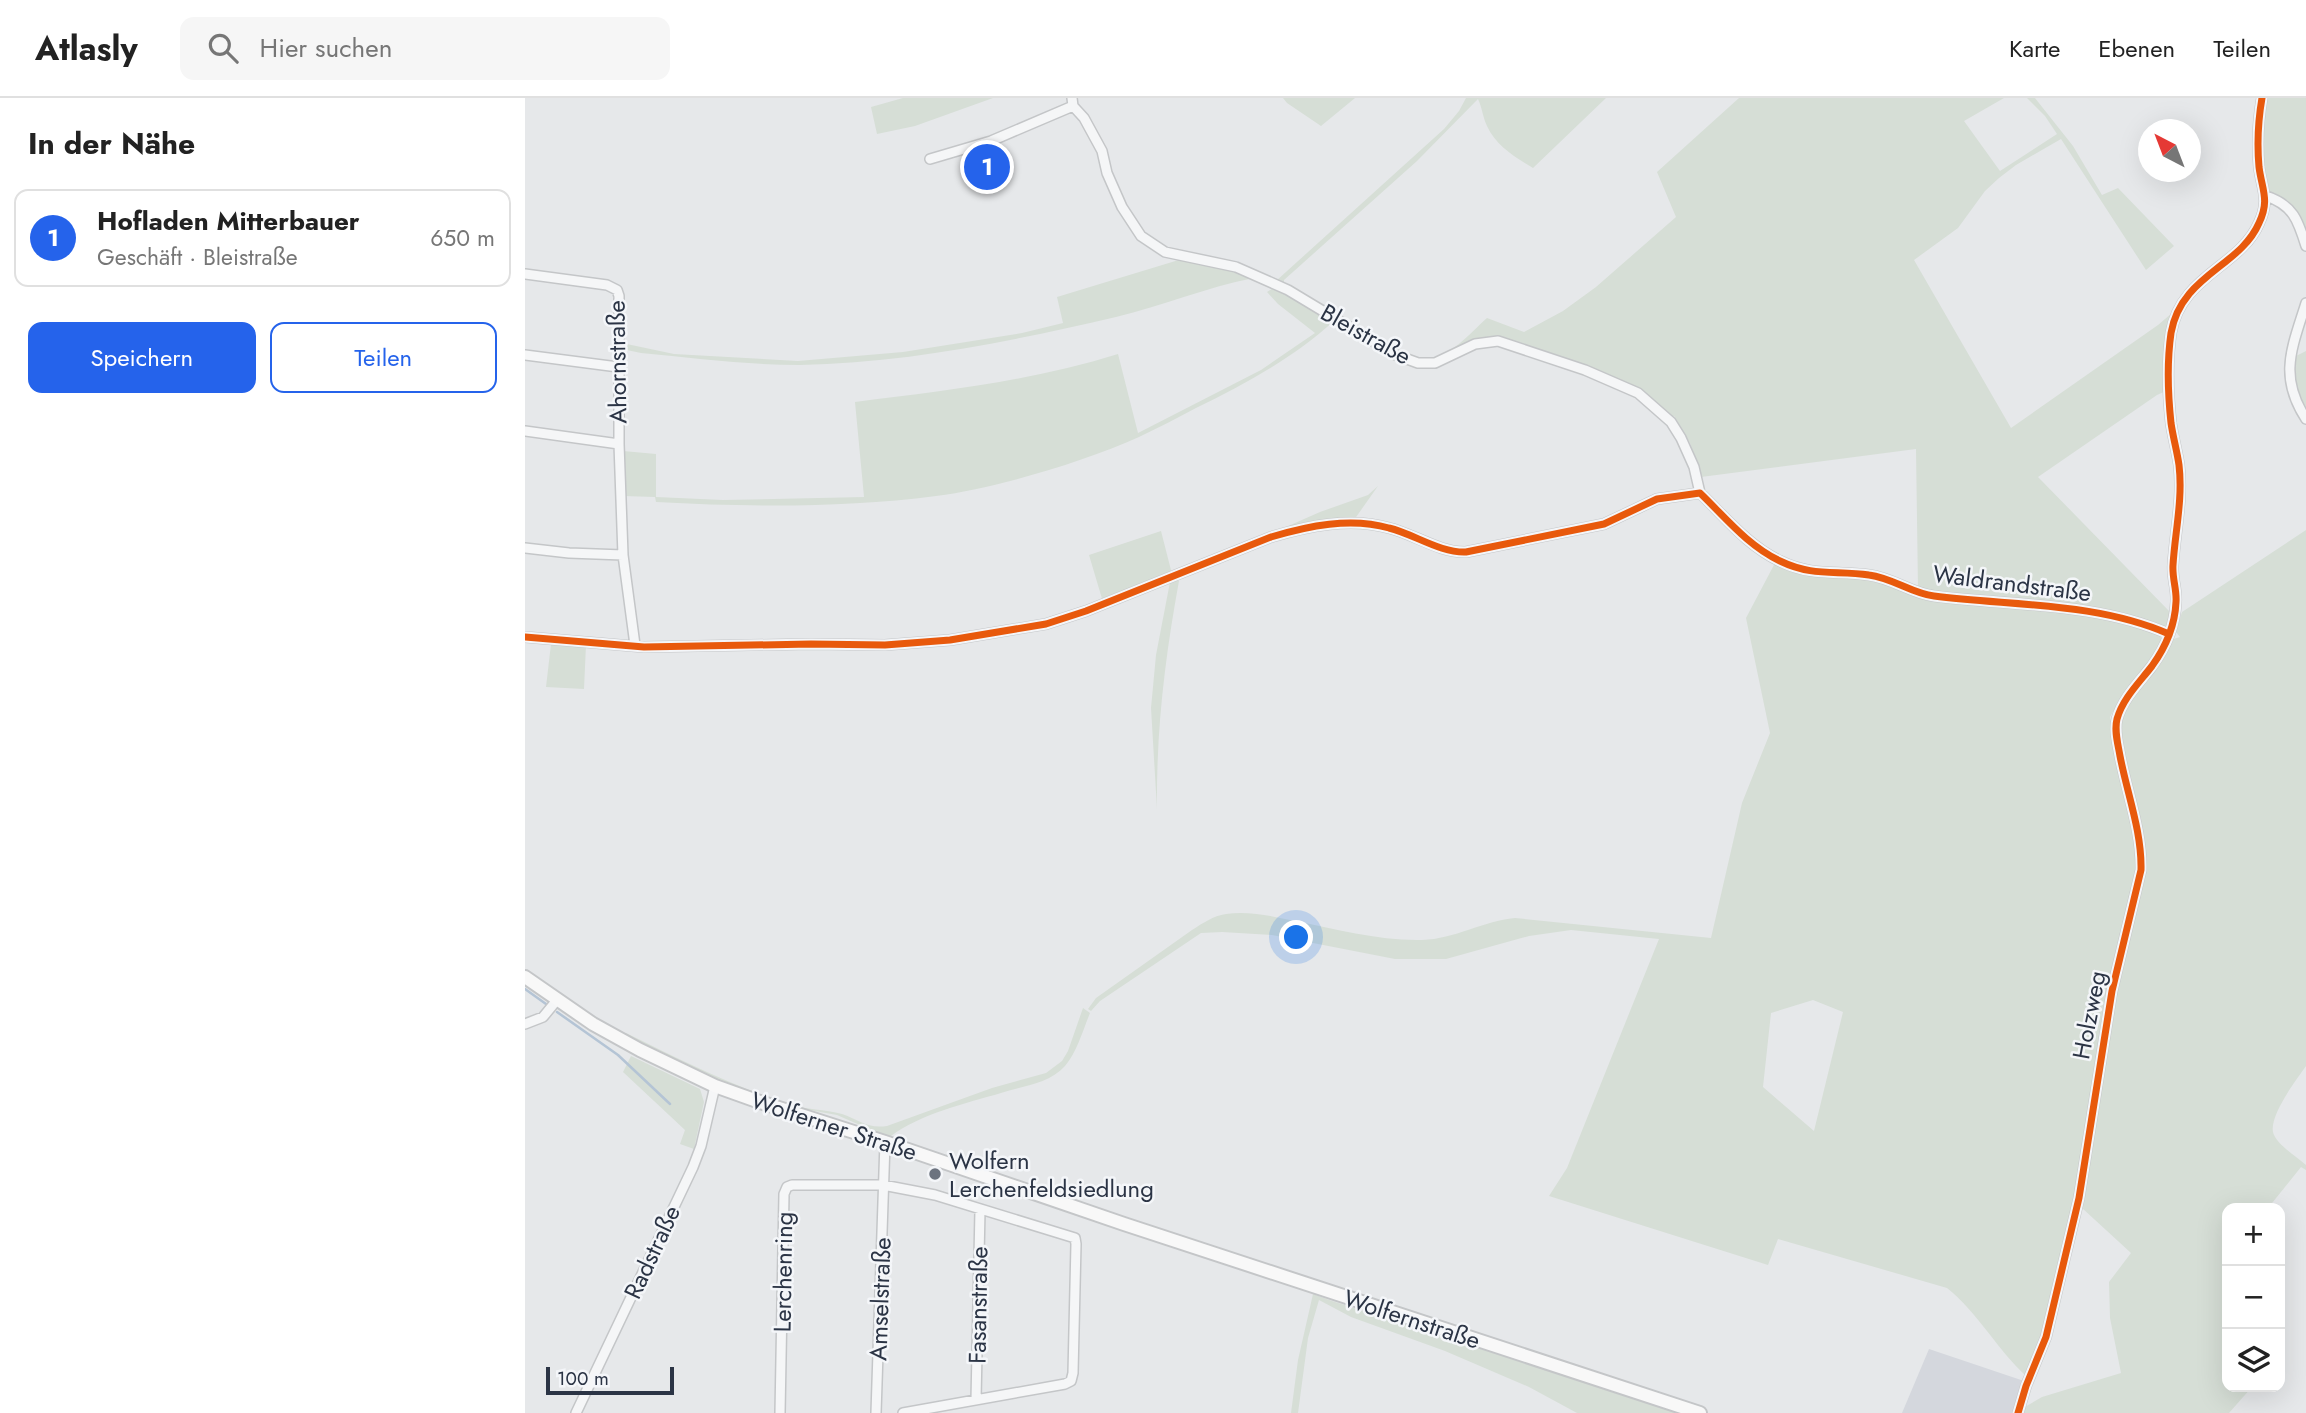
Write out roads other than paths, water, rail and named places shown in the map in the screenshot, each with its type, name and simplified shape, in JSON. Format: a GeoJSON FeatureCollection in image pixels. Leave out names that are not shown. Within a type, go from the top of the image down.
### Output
{"type":"FeatureCollection","features":[{"type":"Feature","properties":{"kind":"main road","name":"Wolferner Straße"},"geometry":{"type":"LineString","coordinates":[[525,977],[619,1039],[715,1086],[1124,1224]]}},
{"type":"Feature","properties":{"kind":"main road","name":"Wolfernstraße"},"geometry":{"type":"LineString","coordinates":[[1124,1224],[1700,1413]]}},
{"type":"Feature","properties":{"kind":"street"},"geometry":{"type":"LineString","coordinates":[[2262,98],[2258,148],[2259,169],[2266,196],[2281,201],[2288,207],[2296,217],[2306,246]]}},
{"type":"Feature","properties":{"kind":"street"},"geometry":{"type":"LineString","coordinates":[[930,159],[991,141],[1072,102]]}},
{"type":"Feature","properties":{"kind":"street","name":"Bleistraße"},"geometry":{"type":"LineString","coordinates":[[1072,102],[1102,151],[1107,173],[1122,207],[1141,236],[1165,251],[1235,267],[1288,289],[1407,360],[1435,363],[1475,344],[1498,341],[1585,370],[1638,393],[1671,422],[1681,438],[1694,467],[1700,493]]}},
{"type":"Feature","properties":{"kind":"street","name":"Holzweg"},"geometry":{"type":"LineString","coordinates":[[2018,1413],[2046,1337],[2079,1198],[2112,992],[2141,870],[2141,850],[2124,775],[2117,721],[2123,703],[2153,664],[2175,616],[2176,599],[2172,576],[2181,491],[2171,414],[2171,333],[2178,311],[2190,293],[2252,236],[2263,213],[2266,196]]}},
{"type":"Feature","properties":{"kind":"street","name":"Ahornstraße"},"geometry":{"type":"LineString","coordinates":[[525,274],[607,285],[617,290],[619,296],[619,444],[623,555],[635,645]]}},
{"type":"Feature","properties":{"kind":"street"},"geometry":{"type":"LineString","coordinates":[[2306,303],[2289,375],[2296,403],[2306,419]]}},
{"type":"Feature","properties":{"kind":"street"},"geometry":{"type":"LineString","coordinates":[[525,355],[618,367]]}},
{"type":"Feature","properties":{"kind":"street"},"geometry":{"type":"LineString","coordinates":[[525,431],[619,444]]}},
{"type":"Feature","properties":{"kind":"street"},"geometry":{"type":"LineString","coordinates":[[525,637],[644,647],[885,645],[950,640],[1046,624],[1298,529],[1357,523],[1388,527],[1450,551],[1466,552],[1604,524],[1657,499],[1700,493]]}},
{"type":"Feature","properties":{"kind":"street","name":"Waldrandstraße"},"geometry":{"type":"LineString","coordinates":[[1700,493],[1747,540],[1763,552],[1798,568],[1816,573],[1867,574],[1934,596],[2118,616],[2169,634]]}},
{"type":"Feature","properties":{"kind":"street"},"geometry":{"type":"LineString","coordinates":[[525,548],[623,555]]}},
{"type":"Feature","properties":{"kind":"street"},"geometry":{"type":"LineString","coordinates":[[525,1024],[543,1017],[557,1000]]}},
{"type":"Feature","properties":{"kind":"street","name":"Radstraße"},"geometry":{"type":"LineString","coordinates":[[576,1413],[693,1167],[701,1146],[715,1086]]}},
{"type":"Feature","properties":{"kind":"street"},"geometry":{"type":"LineString","coordinates":[[883,1185],[885,1142]]}},
{"type":"Feature","properties":{"kind":"street","name":"Lerchenring"},"geometry":{"type":"LineString","coordinates":[[780,1413],[784,1205],[787,1187],[883,1185],[935,1195],[1075,1238],[1071,1381],[903,1413]]}},
{"type":"Feature","properties":{"kind":"street","name":"Amselstraße"},"geometry":{"type":"LineString","coordinates":[[876,1413],[883,1185]]}},
{"type":"Feature","properties":{"kind":"street","name":"Fasanstraße"},"geometry":{"type":"LineString","coordinates":[[976,1400],[980,1210]]}},
{"type":"Feature","properties":{"kind":"waterway"},"geometry":{"type":"LineString","coordinates":[[525,989],[546,1004]]}},
{"type":"Feature","properties":{"kind":"waterway"},"geometry":{"type":"LineString","coordinates":[[557,1012],[618,1055],[670,1104]]}},
{"type":"Feature","properties":{"kind":"place","name":"Hofladen Mitterbauer"},"geometry":{"type":"Point","coordinates":[987,167]}},
{"type":"Feature","properties":{"kind":"place","name":"Wolfern Lerchenfeldsiedlung"},"geometry":{"type":"Point","coordinates":[935,1174]}}]}
